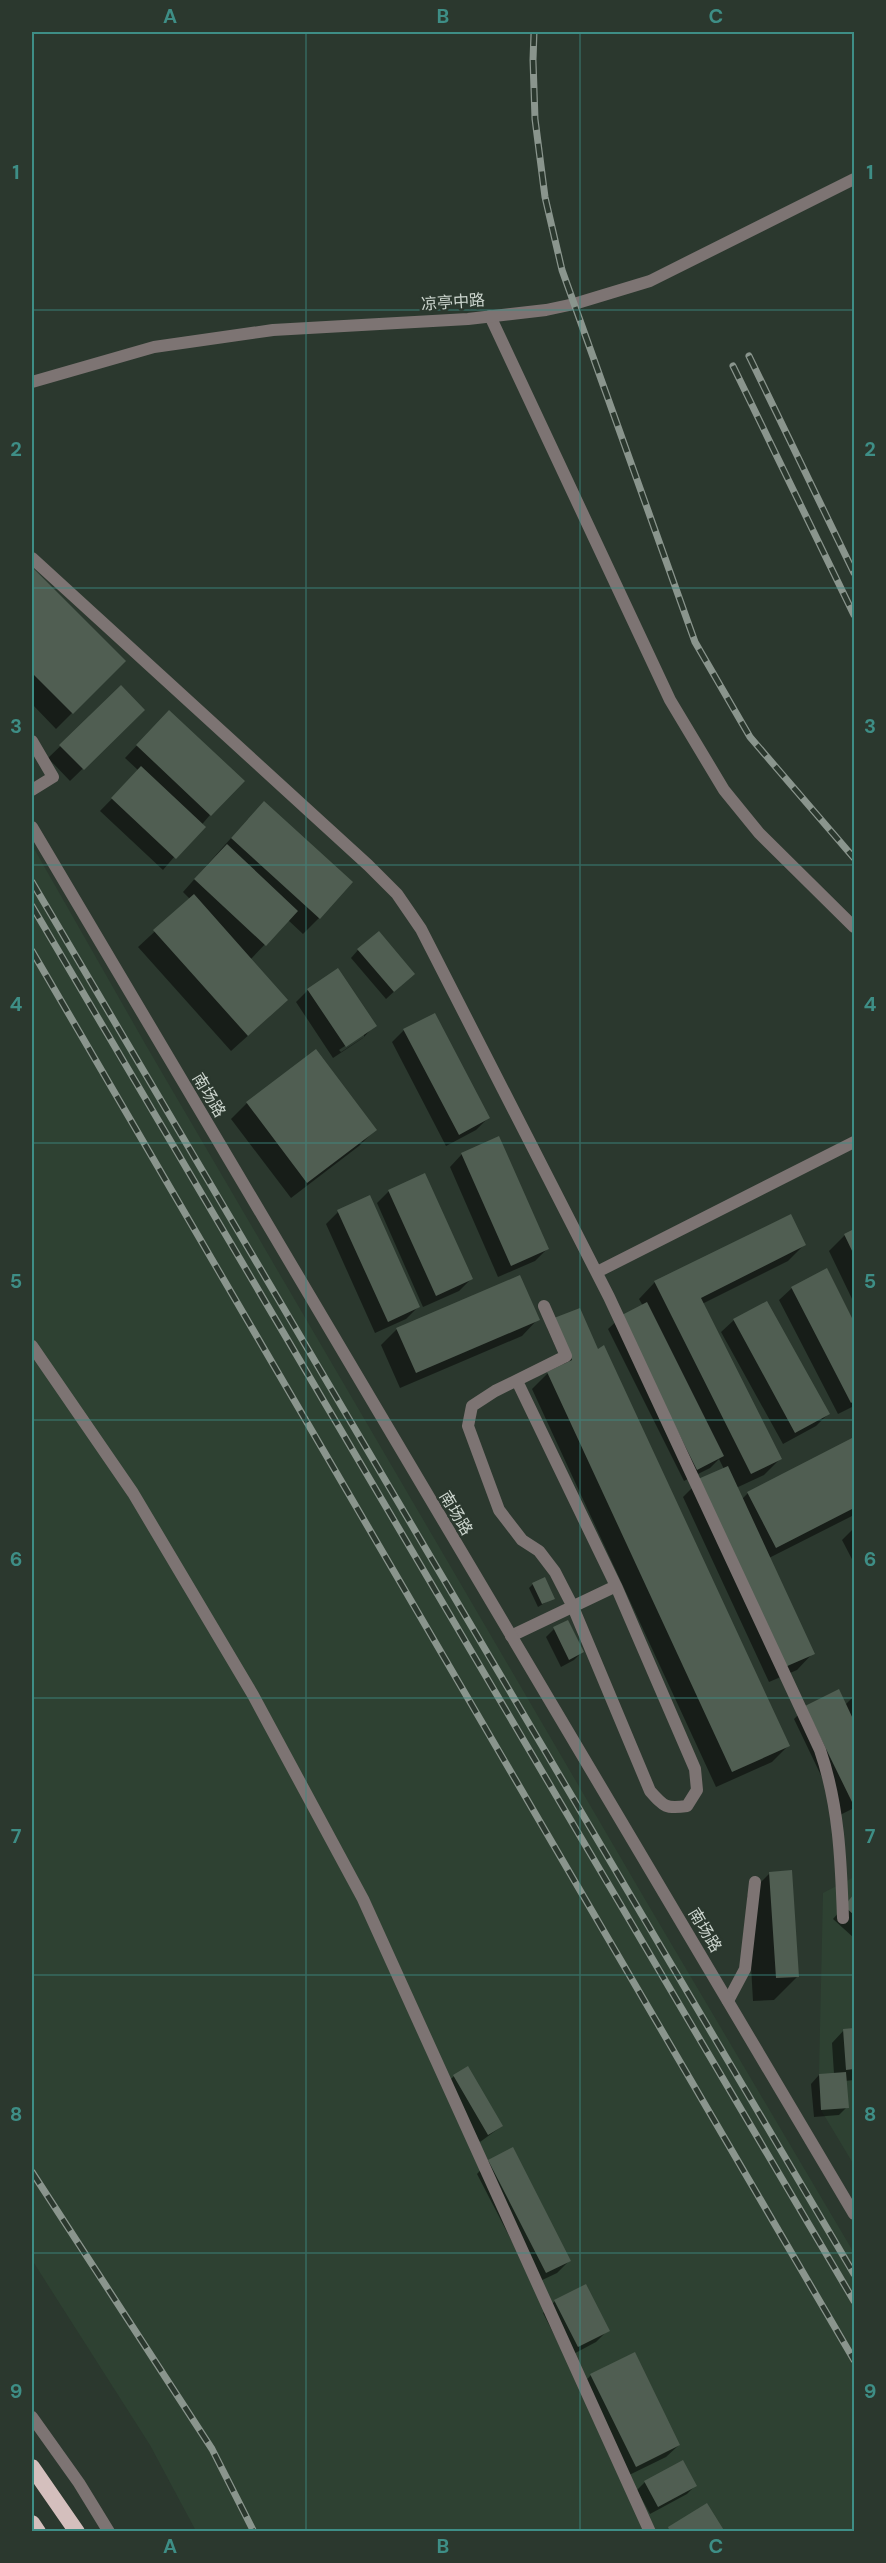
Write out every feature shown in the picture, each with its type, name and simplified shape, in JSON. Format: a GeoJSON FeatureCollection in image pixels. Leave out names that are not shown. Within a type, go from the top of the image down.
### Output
{"type":"FeatureCollection","features":[{"type":"Feature","properties":{"kind":"highway"},"geometry":{"type":"LineString","coordinates":[[32,2467],[77,2532]]}},
{"type":"Feature","properties":{"kind":"highway"},"geometry":{"type":"LineString","coordinates":[[32,2523],[38,2532]]}},
{"type":"Feature","properties":{"kind":"street","name":"凉亭中路"},"geometry":{"type":"LineString","coordinates":[[32,382],[154,347],[273,330],[490,316],[546,310],[574,304],[650,281],[855,179]]}},
{"type":"Feature","properties":{"kind":"street"},"geometry":{"type":"LineString","coordinates":[[490,316],[670,700],[718,780],[759,833],[855,927]]}},
{"type":"Feature","properties":{"kind":"street"},"geometry":{"type":"LineString","coordinates":[[32,558],[397,894],[421,928],[597,1272],[820,1750],[832,1791],[839,1832],[843,1918]]}},
{"type":"Feature","properties":{"kind":"street"},"geometry":{"type":"LineString","coordinates":[[32,741],[53,777],[32,790]]}},
{"type":"Feature","properties":{"kind":"street","name":"南场路"},"geometry":{"type":"LineString","coordinates":[[32,827],[855,2214]]}},
{"type":"Feature","properties":{"kind":"street"},"geometry":{"type":"LineString","coordinates":[[597,1272],[855,1142]]}},
{"type":"Feature","properties":{"kind":"street"},"geometry":{"type":"LineString","coordinates":[[517,1381],[616,1586],[695,1769],[696,1790],[687,1806],[669,1808],[661,1804],[650,1791],[573,1607],[555,1572],[539,1551],[522,1540],[499,1510],[468,1426],[472,1406],[517,1381],[566,1356],[544,1306]]}},
{"type":"Feature","properties":{"kind":"street"},"geometry":{"type":"LineString","coordinates":[[32,1346],[133,1493],[253,1695],[363,1899],[650,2532]]}},
{"type":"Feature","properties":{"kind":"street"},"geometry":{"type":"LineString","coordinates":[[511,1636],[616,1586]]}},
{"type":"Feature","properties":{"kind":"street"},"geometry":{"type":"LineString","coordinates":[[728,2001],[745,1969],[755,1882]]}},
{"type":"Feature","properties":{"kind":"street"},"geometry":{"type":"LineString","coordinates":[[32,2417],[79,2483],[109,2532]]}},
{"type":"Feature","properties":{"kind":"shaded area"},"geometry":{"type":"Polygon","coordinates":[[[32,845],[147,1047],[854,2253],[854,2531],[196,2531],[150,2445],[32,2260],[32,845]]]}},
{"type":"Feature","properties":{"kind":"shaded area"},"geometry":{"type":"Polygon","coordinates":[[[854,1877],[854,2165],[821,2110],[819,2074],[823,1893],[854,1877]]]}},
{"type":"Feature","properties":{"kind":"building"},"geometry":{"type":"Polygon","coordinates":[[[32,567],[126,661],[73,714],[32,673],[32,567]]]}},
{"type":"Feature","properties":{"kind":"building"},"geometry":{"type":"Polygon","coordinates":[[[121,685],[145,710],[84,770],[59,745],[121,685]]]}},
{"type":"Feature","properties":{"kind":"building"},"geometry":{"type":"Polygon","coordinates":[[[169,710],[245,781],[211,816],[136,745],[169,710]]]}},
{"type":"Feature","properties":{"kind":"building"},"geometry":{"type":"Polygon","coordinates":[[[141,766],[206,827],[176,859],[111,798],[141,766]]]}},
{"type":"Feature","properties":{"kind":"building"},"geometry":{"type":"Polygon","coordinates":[[[264,801],[353,882],[320,919],[231,838],[264,801]]]}},
{"type":"Feature","properties":{"kind":"building"},"geometry":{"type":"Polygon","coordinates":[[[227,844],[298,911],[266,946],[194,879],[227,844]]]}},
{"type":"Feature","properties":{"kind":"building"},"geometry":{"type":"Polygon","coordinates":[[[194,894],[288,1000],[248,1036],[153,930],[194,894]]]}},
{"type":"Feature","properties":{"kind":"building"},"geometry":{"type":"Polygon","coordinates":[[[379,931],[415,974],[394,992],[357,949],[379,931]]]}},
{"type":"Feature","properties":{"kind":"building"},"geometry":{"type":"Polygon","coordinates":[[[338,968],[377,1026],[346,1047],[307,989],[338,968]]]}},
{"type":"Feature","properties":{"kind":"building"},"geometry":{"type":"Polygon","coordinates":[[[435,1013],[490,1118],[459,1135],[403,1029],[435,1013]]]}},
{"type":"Feature","properties":{"kind":"building"},"geometry":{"type":"Polygon","coordinates":[[[316,1049],[377,1130],[307,1183],[246,1102],[316,1049]]]}},
{"type":"Feature","properties":{"kind":"building"},"geometry":{"type":"Polygon","coordinates":[[[499,1136],[549,1249],[511,1266],[461,1153],[499,1136]]]}},
{"type":"Feature","properties":{"kind":"building"},"geometry":{"type":"Polygon","coordinates":[[[425,1173],[473,1279],[436,1296],[388,1190],[425,1173]]]}},
{"type":"Feature","properties":{"kind":"building"},"geometry":{"type":"Polygon","coordinates":[[[370,1195],[420,1307],[388,1322],[337,1210],[370,1195]]]}},
{"type":"Feature","properties":{"kind":"building"},"geometry":{"type":"Polygon","coordinates":[[[791,1214],[806,1245],[701,1298],[782,1459],[751,1474],[654,1281],[791,1214]]]}},
{"type":"Feature","properties":{"kind":"building"},"geometry":{"type":"Polygon","coordinates":[[[854,1229],[854,1255],[844,1234],[854,1229]]]}},
{"type":"Feature","properties":{"kind":"building"},"geometry":{"type":"Polygon","coordinates":[[[827,1268],[854,1322],[854,1401],[851,1403],[791,1287],[827,1268]]]}},
{"type":"Feature","properties":{"kind":"building"},"geometry":{"type":"Polygon","coordinates":[[[520,1275],[540,1320],[416,1373],[396,1328],[520,1275]]]}},
{"type":"Feature","properties":{"kind":"building"},"geometry":{"type":"Polygon","coordinates":[[[767,1301],[830,1414],[795,1433],[733,1319],[767,1301]]]}},
{"type":"Feature","properties":{"kind":"building"},"geometry":{"type":"Polygon","coordinates":[[[647,1302],[724,1456],[697,1470],[620,1316],[647,1302]]]}},
{"type":"Feature","properties":{"kind":"building"},"geometry":{"type":"Polygon","coordinates":[[[580,1308],[598,1349],[604,1345],[790,1746],[732,1772],[547,1372],[572,1360],[554,1318],[580,1308]]]}},
{"type":"Feature","properties":{"kind":"building"},"geometry":{"type":"Polygon","coordinates":[[[854,1437],[854,1508],[776,1548],[747,1492],[854,1437]]]}},
{"type":"Feature","properties":{"kind":"building"},"geometry":{"type":"Polygon","coordinates":[[[728,1466],[815,1654],[785,1667],[698,1479],[728,1466]]]}},
{"type":"Feature","properties":{"kind":"building"},"geometry":{"type":"Polygon","coordinates":[[[545,1577],[555,1599],[542,1604],[532,1583],[545,1577]]]}},
{"type":"Feature","properties":{"kind":"building"},"geometry":{"type":"Polygon","coordinates":[[[568,1620],[584,1652],[569,1660],[553,1627],[568,1620]]]}},
{"type":"Feature","properties":{"kind":"building"},"geometry":{"type":"Polygon","coordinates":[[[839,1689],[854,1721],[853,1804],[805,1706],[839,1689]]]}},
{"type":"Feature","properties":{"kind":"building"},"geometry":{"type":"Polygon","coordinates":[[[792,1870],[799,1977],[776,1978],[769,1872],[792,1870]]]}},
{"type":"Feature","properties":{"kind":"building"},"geometry":{"type":"Polygon","coordinates":[[[854,1894],[854,1915],[844,1906],[854,1894]]]}},
{"type":"Feature","properties":{"kind":"building"},"geometry":{"type":"Polygon","coordinates":[[[854,2028],[854,2069],[846,2070],[843,2029],[854,2028]]]}},
{"type":"Feature","properties":{"kind":"building"},"geometry":{"type":"Polygon","coordinates":[[[468,2066],[503,2126],[488,2135],[453,2075],[468,2066]]]}},
{"type":"Feature","properties":{"kind":"building"},"geometry":{"type":"Polygon","coordinates":[[[846,2072],[849,2108],[821,2110],[819,2074],[846,2072]]]}},
{"type":"Feature","properties":{"kind":"building"},"geometry":{"type":"Polygon","coordinates":[[[513,2147],[571,2261],[546,2273],[488,2160],[513,2147]]]}},
{"type":"Feature","properties":{"kind":"building"},"geometry":{"type":"Polygon","coordinates":[[[586,2284],[610,2331],[578,2347],[554,2300],[586,2284]]]}},
{"type":"Feature","properties":{"kind":"building"},"geometry":{"type":"Polygon","coordinates":[[[635,2352],[680,2445],[636,2467],[590,2374],[635,2352]]]}},
{"type":"Feature","properties":{"kind":"building"},"geometry":{"type":"Polygon","coordinates":[[[683,2460],[697,2486],[658,2507],[644,2481],[683,2460]]]}},
{"type":"Feature","properties":{"kind":"building"},"geometry":{"type":"Polygon","coordinates":[[[707,2503],[725,2532],[670,2532],[668,2527],[707,2503]]]}},
{"type":"Feature","properties":{"kind":"railway"},"geometry":{"type":"LineString","coordinates":[[534,32],[535,119],[545,197],[562,270],[695,642],[750,737],[854,858]]}},
{"type":"Feature","properties":{"kind":"railway"},"geometry":{"type":"LineString","coordinates":[[749,356],[854,573]]}},
{"type":"Feature","properties":{"kind":"railway"},"geometry":{"type":"LineString","coordinates":[[733,366],[854,615]]}},
{"type":"Feature","properties":{"kind":"railway"},"geometry":{"type":"LineString","coordinates":[[32,882],[854,2274]]}},
{"type":"Feature","properties":{"kind":"railway"},"geometry":{"type":"LineString","coordinates":[[32,906],[854,2301]]}},
{"type":"Feature","properties":{"kind":"railway"},"geometry":{"type":"LineString","coordinates":[[32,951],[854,2360]]}},
{"type":"Feature","properties":{"kind":"railway"},"geometry":{"type":"LineString","coordinates":[[32,2172],[212,2449],[254,2532]]}}]}
